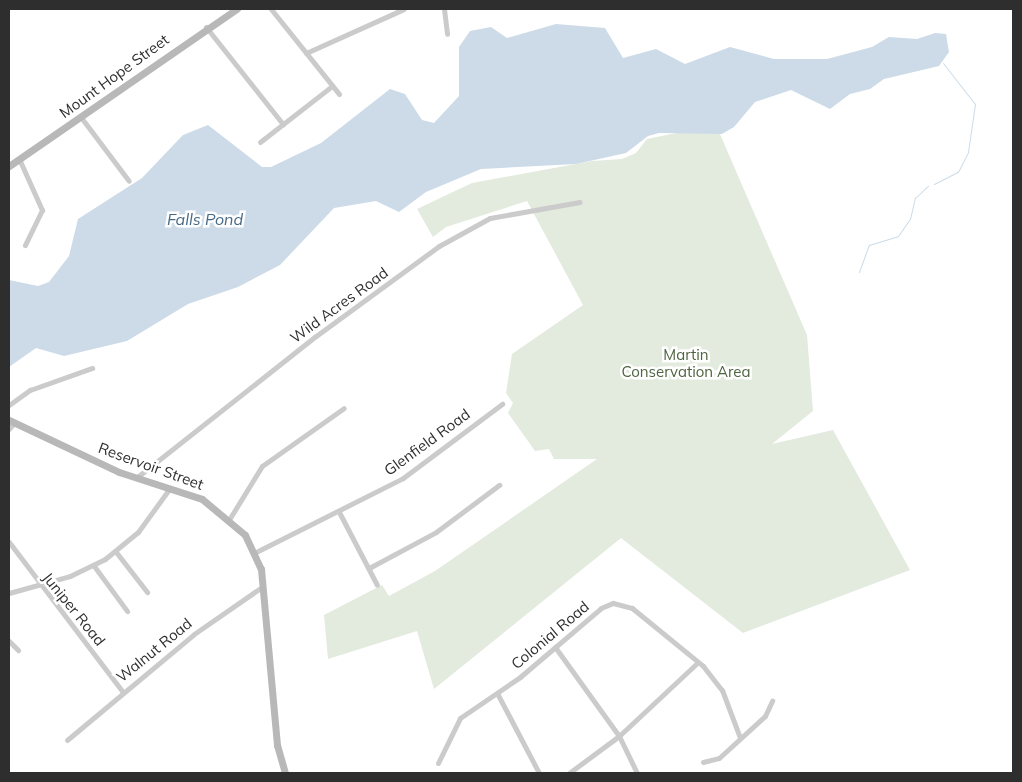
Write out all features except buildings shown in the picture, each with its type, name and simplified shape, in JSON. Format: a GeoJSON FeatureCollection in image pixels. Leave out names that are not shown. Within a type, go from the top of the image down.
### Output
{"type":"FeatureCollection","features":[{"type":"Feature","properties":{"kind":"street","name":"Mount Hope Street"},"geometry":{"type":"LineString","coordinates":[[9,166],[20,161],[206,27],[237,9]]}},
{"type":"Feature","properties":{"kind":"street"},"geometry":{"type":"LineString","coordinates":[[271,9],[339,94]]}},
{"type":"Feature","properties":{"kind":"street"},"geometry":{"type":"LineString","coordinates":[[306,53],[404,9]]}},
{"type":"Feature","properties":{"kind":"street"},"geometry":{"type":"LineString","coordinates":[[444,9],[447,34]]}},
{"type":"Feature","properties":{"kind":"street"},"geometry":{"type":"LineString","coordinates":[[206,27],[283,124]]}},
{"type":"Feature","properties":{"kind":"street"},"geometry":{"type":"LineString","coordinates":[[260,142],[332,86]]}},
{"type":"Feature","properties":{"kind":"street"},"geometry":{"type":"LineString","coordinates":[[80,116],[129,181]]}},
{"type":"Feature","properties":{"kind":"street"},"geometry":{"type":"LineString","coordinates":[[20,161],[42,210],[25,245]]}},
{"type":"Feature","properties":{"kind":"street","name":"Wild Acres Road"},"geometry":{"type":"LineString","coordinates":[[136,478],[316,336],[440,246],[490,218],[580,202]]}},
{"type":"Feature","properties":{"kind":"street"},"geometry":{"type":"LineString","coordinates":[[9,405],[30,390],[92,368]]}},
{"type":"Feature","properties":{"kind":"street","name":"Glenfield Road"},"geometry":{"type":"LineString","coordinates":[[256,552],[340,512],[403,478],[502,404]]}},
{"type":"Feature","properties":{"kind":"street"},"geometry":{"type":"LineString","coordinates":[[230,518],[262,466],[344,408]]}},
{"type":"Feature","properties":{"kind":"street"},"geometry":{"type":"LineString","coordinates":[[9,429],[11,421]]}},
{"type":"Feature","properties":{"kind":"street","name":"Reservoir Street"},"geometry":{"type":"LineString","coordinates":[[11,421],[136,478],[202,499],[230,518],[256,552],[262,587],[277,745],[285,773]]}},
{"type":"Feature","properties":{"kind":"street"},"geometry":{"type":"LineString","coordinates":[[369,568],[436,532],[498,485]]}},
{"type":"Feature","properties":{"kind":"street"},"geometry":{"type":"LineString","coordinates":[[9,593],[94,566],[116,552],[151,517],[170,488]]}},
{"type":"Feature","properties":{"kind":"street"},"geometry":{"type":"LineString","coordinates":[[340,512],[377,585]]}},
{"type":"Feature","properties":{"kind":"street","name":"Juniper Road"},"geometry":{"type":"LineString","coordinates":[[9,542],[38,584],[123,692]]}},
{"type":"Feature","properties":{"kind":"street"},"geometry":{"type":"LineString","coordinates":[[116,552],[147,592]]}},
{"type":"Feature","properties":{"kind":"street"},"geometry":{"type":"LineString","coordinates":[[94,566],[127,611]]}},
{"type":"Feature","properties":{"kind":"street","name":"Walnut Road"},"geometry":{"type":"LineString","coordinates":[[67,740],[123,692],[243,597],[262,587]]}},
{"type":"Feature","properties":{"kind":"street","name":"Colonial Road"},"geometry":{"type":"LineString","coordinates":[[438,763],[460,718],[497,693],[601,608],[622,603],[698,662],[722,690],[740,738]]}},
{"type":"Feature","properties":{"kind":"street"},"geometry":{"type":"LineString","coordinates":[[9,641],[18,650]]}},
{"type":"Feature","properties":{"kind":"street"},"geometry":{"type":"LineString","coordinates":[[555,647],[620,736],[637,773]]}},
{"type":"Feature","properties":{"kind":"street"},"geometry":{"type":"LineString","coordinates":[[569,773],[620,736],[698,662]]}},
{"type":"Feature","properties":{"kind":"street"},"geometry":{"type":"LineString","coordinates":[[497,693],[539,773]]}},
{"type":"Feature","properties":{"kind":"street"},"geometry":{"type":"LineString","coordinates":[[703,762],[718,758],[765,716],[772,701]]}},
{"type":"Feature","properties":{"kind":"green space","name":"Martin Conservation Area"},"geometry":{"type":"Polygon","coordinates":[[[716,125],[807,335],[813,411],[772,444],[833,430],[910,570],[743,633],[621,538],[434,689],[417,631],[328,659],[324,615],[382,585],[389,596],[435,571],[597,459],[554,459],[549,449],[535,451],[508,413],[513,403],[506,393],[512,354],[583,305],[527,201],[446,227],[433,237],[417,209],[472,183],[592,161],[622,159],[636,153],[647,139],[716,125]]]}},
{"type":"Feature","properties":{"kind":"water","name":"Falls Pond"},"geometry":{"type":"Polygon","coordinates":[[[556,24],[605,28],[623,58],[656,49],[685,64],[730,47],[774,59],[827,59],[872,47],[889,37],[917,39],[935,33],[946,34],[949,52],[939,66],[884,79],[870,89],[850,94],[830,109],[791,90],[755,102],[734,127],[722,134],[659,133],[648,136],[626,153],[576,164],[481,169],[426,192],[399,212],[376,201],[334,208],[280,265],[238,287],[188,304],[127,341],[64,356],[36,348],[9,367],[9,280],[38,286],[49,282],[69,256],[78,219],[142,178],[183,135],[208,125],[262,167],[271,167],[321,143],[390,89],[405,94],[422,120],[434,123],[459,96],[459,47],[470,31],[491,27],[507,38],[556,24]]]}},
{"type":"Feature","properties":{"kind":"waterway"},"geometry":{"type":"LineString","coordinates":[[934,184],[958,172],[968,152],[975,104],[943,63]]}},
{"type":"Feature","properties":{"kind":"waterway"},"geometry":{"type":"LineString","coordinates":[[859,272],[869,245],[898,236],[910,219],[915,198],[928,186]]}}]}
